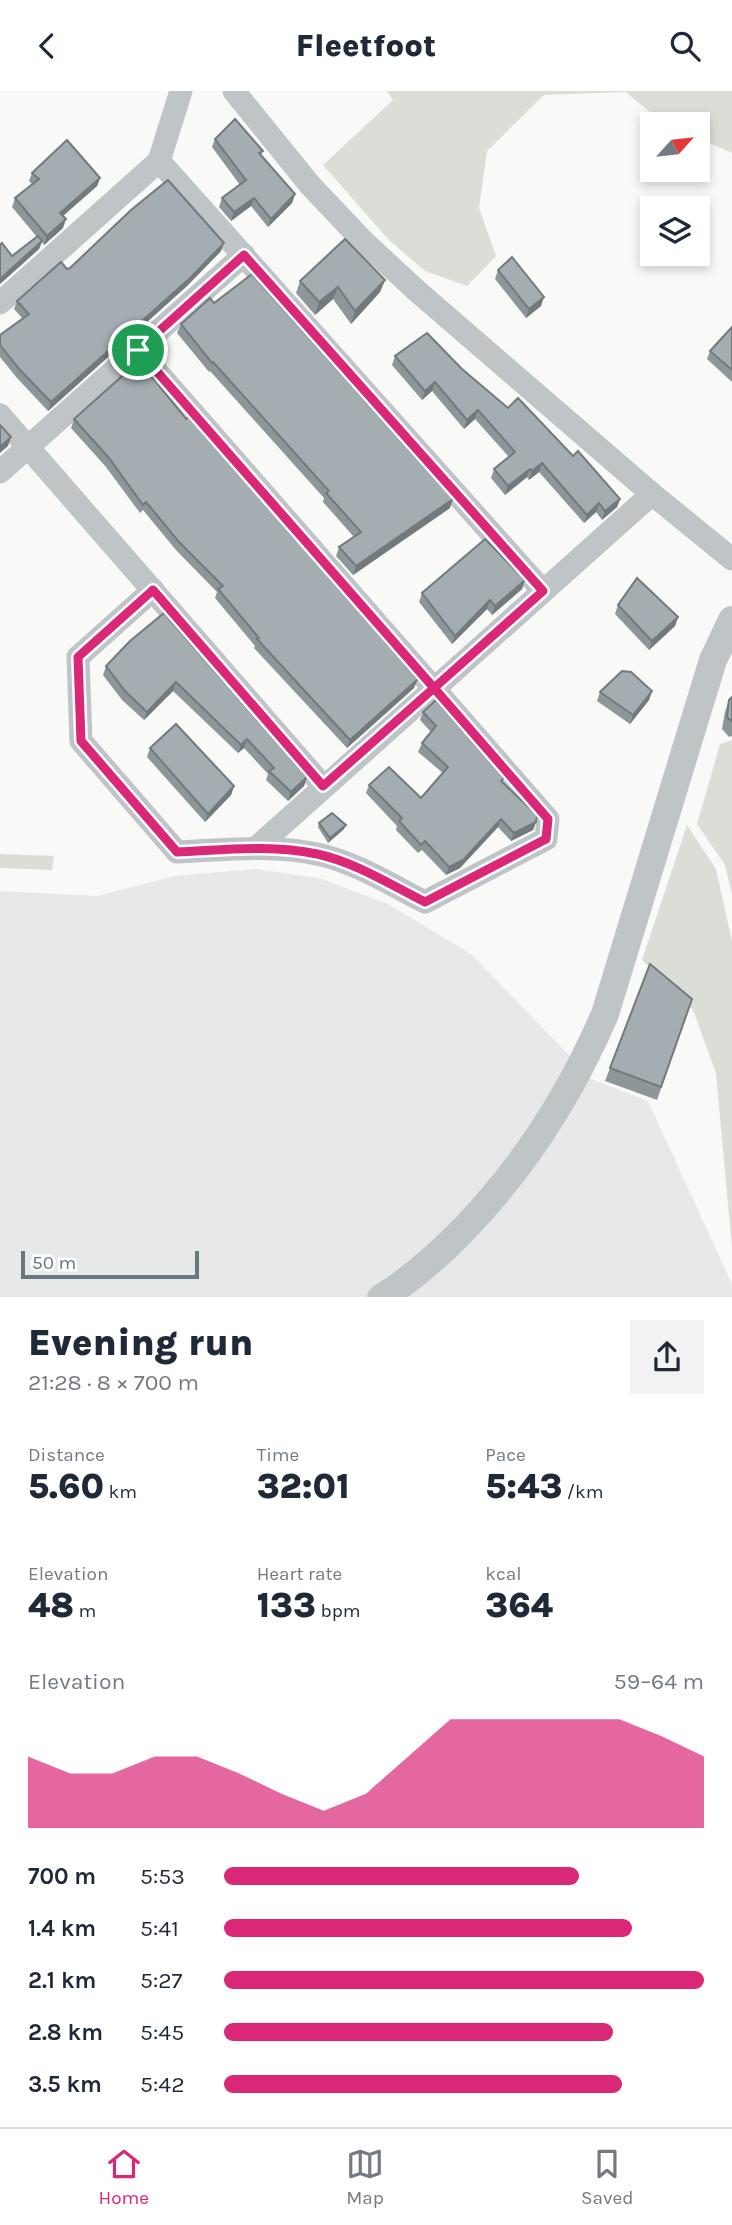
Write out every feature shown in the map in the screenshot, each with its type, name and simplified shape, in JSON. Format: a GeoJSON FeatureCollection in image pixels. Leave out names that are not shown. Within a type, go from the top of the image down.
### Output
{"type":"FeatureCollection","features":[{"type":"Feature","properties":{"kind":"street"},"geometry":{"type":"LineString","coordinates":[[0,303],[159,161],[181,91]]}},
{"type":"Feature","properties":{"kind":"street"},"geometry":{"type":"LineString","coordinates":[[233,91],[310,185],[363,241],[427,300],[652,494],[732,559]]}},
{"type":"Feature","properties":{"kind":"street"},"geometry":{"type":"LineString","coordinates":[[159,161],[543,591]]}},
{"type":"Feature","properties":{"kind":"street"},"geometry":{"type":"LineString","coordinates":[[0,472],[244,255]]}},
{"type":"Feature","properties":{"kind":"street"},"geometry":{"type":"LineString","coordinates":[[138,350],[548,819],[546,839],[425,902],[355,867],[317,854],[256,848],[177,852],[81,741],[78,657],[153,590]]}},
{"type":"Feature","properties":{"kind":"street"},"geometry":{"type":"LineString","coordinates":[[0,415],[323,786]]}},
{"type":"Feature","properties":{"kind":"street"},"geometry":{"type":"LineString","coordinates":[[256,848],[652,494]]}},
{"type":"Feature","properties":{"kind":"street"},"geometry":{"type":"LineString","coordinates":[[382,1297],[425,1267],[506,1182],[559,1107],[589,1052],[605,1014],[713,660],[732,620]]}},
{"type":"Feature","properties":{"kind":"shaded area"},"geometry":{"type":"Polygon","coordinates":[[[387,91],[732,91],[732,153],[710,143],[710,112],[649,112],[626,92],[544,95],[487,151],[479,208],[496,256],[467,286],[425,271],[388,239],[323,165],[393,100],[387,91]]]}},
{"type":"Feature","properties":{"kind":"shaded area"},"geometry":{"type":"Polygon","coordinates":[[[732,740],[732,895],[725,865],[697,824],[720,744],[732,740]]]}},
{"type":"Feature","properties":{"kind":"shaded area"},"geometry":{"type":"Polygon","coordinates":[[[687,825],[716,869],[732,941],[732,1248],[716,1073],[693,1010],[642,960],[687,825]]]}},
{"type":"Feature","properties":{"kind":"shaded area"},"geometry":{"type":"Polygon","coordinates":[[[0,854],[54,856],[52,870],[0,868],[0,854]]]}},
{"type":"Feature","properties":{"kind":"shaded area"},"geometry":{"type":"Polygon","coordinates":[[[255,869],[319,878],[388,904],[471,954],[592,1079],[648,1101],[732,1284],[732,1297],[0,1297],[0,891],[98,896],[174,876],[255,869]]]}},
{"type":"Feature","properties":{"kind":"building"},"geometry":{"type":"Polygon","coordinates":[[[235,119],[263,151],[259,153],[295,194],[271,219],[254,198],[234,212],[222,198],[246,180],[215,139],[235,119]]]}},
{"type":"Feature","properties":{"kind":"building"},"geometry":{"type":"Polygon","coordinates":[[[67,140],[100,178],[60,213],[66,219],[47,236],[15,198],[39,179],[32,173],[67,140]]]}},
{"type":"Feature","properties":{"kind":"building"},"geometry":{"type":"Polygon","coordinates":[[[168,180],[224,243],[190,278],[51,402],[0,345],[0,335],[29,314],[17,301],[61,262],[67,269],[70,268],[131,210],[168,180]]]}},
{"type":"Feature","properties":{"kind":"building"},"geometry":{"type":"Polygon","coordinates":[[[38,236],[42,241],[0,279],[0,245],[2,243],[12,256],[38,236]]]}},
{"type":"Feature","properties":{"kind":"building"},"geometry":{"type":"Polygon","coordinates":[[[345,239],[385,280],[355,311],[338,287],[319,302],[300,281],[345,239]]]}},
{"type":"Feature","properties":{"kind":"building"},"geometry":{"type":"Polygon","coordinates":[[[512,257],[544,297],[529,309],[498,270],[512,257]]]}},
{"type":"Feature","properties":{"kind":"building"},"geometry":{"type":"Polygon","coordinates":[[[252,274],[453,499],[356,566],[339,547],[361,532],[326,493],[329,491],[212,363],[181,324],[210,298],[214,303],[252,274]]]}},
{"type":"Feature","properties":{"kind":"building"},"geometry":{"type":"Polygon","coordinates":[[[732,327],[732,370],[710,351],[732,327]]]}},
{"type":"Feature","properties":{"kind":"building"},"geometry":{"type":"Polygon","coordinates":[[[427,333],[462,369],[508,408],[518,398],[573,456],[578,451],[620,499],[605,511],[599,503],[587,515],[542,463],[508,486],[494,469],[515,452],[478,410],[467,420],[435,382],[425,391],[395,356],[427,333]]]}},
{"type":"Feature","properties":{"kind":"building"},"geometry":{"type":"Polygon","coordinates":[[[139,361],[186,419],[189,417],[418,679],[350,740],[257,639],[259,638],[218,589],[223,586],[179,542],[146,502],[143,505],[109,458],[74,419],[139,361]]]}},
{"type":"Feature","properties":{"kind":"building"},"geometry":{"type":"Polygon","coordinates":[[[0,425],[11,437],[0,447],[0,425]]]}},
{"type":"Feature","properties":{"kind":"building"},"geometry":{"type":"Polygon","coordinates":[[[485,539],[525,580],[495,606],[490,600],[455,636],[422,593],[485,539]]]}},
{"type":"Feature","properties":{"kind":"building"},"geometry":{"type":"Polygon","coordinates":[[[637,578],[678,617],[652,641],[618,605],[637,578]]]}},
{"type":"Feature","properties":{"kind":"building"},"geometry":{"type":"Polygon","coordinates":[[[164,613],[307,777],[291,792],[269,771],[274,768],[247,739],[241,745],[176,682],[147,712],[125,691],[106,666],[130,641],[164,613]]]}},
{"type":"Feature","properties":{"kind":"building"},"geometry":{"type":"Polygon","coordinates":[[[622,671],[631,672],[652,691],[633,715],[600,692],[622,671]]]}},
{"type":"Feature","properties":{"kind":"building"},"geometry":{"type":"Polygon","coordinates":[[[732,697],[732,722],[727,717],[729,700],[732,697]]]}},
{"type":"Feature","properties":{"kind":"building"},"geometry":{"type":"Polygon","coordinates":[[[436,700],[504,778],[501,781],[537,815],[536,822],[514,833],[501,819],[463,860],[449,867],[425,841],[421,845],[399,821],[402,818],[369,785],[389,767],[421,798],[448,767],[422,743],[436,726],[423,712],[436,700]]]}},
{"type":"Feature","properties":{"kind":"building"},"geometry":{"type":"Polygon","coordinates":[[[176,724],[234,786],[208,814],[150,748],[176,724]]]}},
{"type":"Feature","properties":{"kind":"building"},"geometry":{"type":"Polygon","coordinates":[[[332,813],[346,825],[330,838],[319,823],[332,813]]]}},
{"type":"Feature","properties":{"kind":"building"},"geometry":{"type":"Polygon","coordinates":[[[650,964],[692,999],[661,1087],[610,1068],[650,964]]]}},
{"type":"Feature","properties":{"kind":"route"},"geometry":{"type":"LineString","coordinates":[[138,350],[244,255],[543,591],[434,688],[548,819],[546,839],[425,902],[355,867],[317,854],[256,848],[177,852],[81,741],[78,657],[153,590],[323,786],[434,688],[138,350]]}}]}
